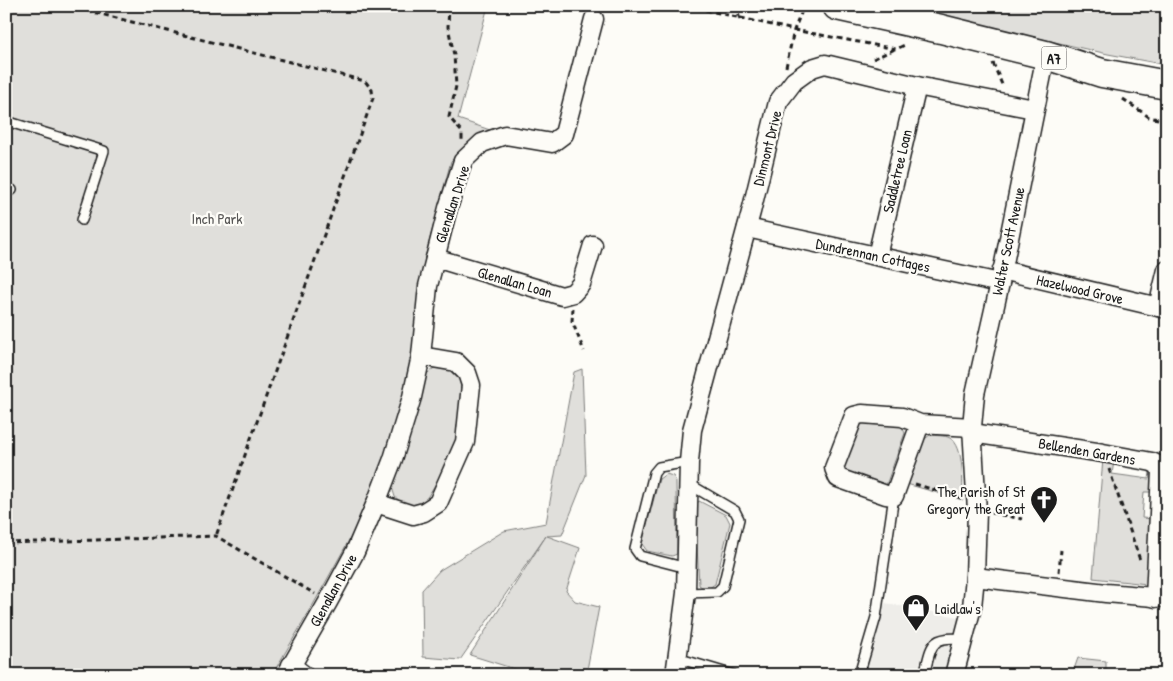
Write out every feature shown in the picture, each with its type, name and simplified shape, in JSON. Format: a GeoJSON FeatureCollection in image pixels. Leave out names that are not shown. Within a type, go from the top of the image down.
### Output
{"type":"FeatureCollection","features":[{"type":"Feature","properties":{"kind":"main road","name":"A7"},"geometry":{"type":"LineString","coordinates":[[837,6],[1046,55],[1102,73],[1167,85]]}},
{"type":"Feature","properties":{"kind":"street","name":"Glenallan Drive"},"geometry":{"type":"LineString","coordinates":[[294,671],[355,552],[393,459],[412,397],[421,356],[428,286],[448,208],[464,161],[482,143],[505,135],[552,143],[564,134],[594,19]]}},
{"type":"Feature","properties":{"kind":"street","name":"Walter Scott Avenue"},"geometry":{"type":"LineString","coordinates":[[954,675],[972,607],[976,577],[976,507],[972,430],[975,394],[1046,55]]}},
{"type":"Feature","properties":{"kind":"street","name":"Dinmont Drive"},"geometry":{"type":"LineString","coordinates":[[676,666],[686,593],[689,462],[692,430],[747,228],[778,102],[794,81],[812,68],[825,64],[917,86],[1034,109]]}},
{"type":"Feature","properties":{"kind":"street","name":"Saddletree Loan"},"geometry":{"type":"LineString","coordinates":[[878,256],[917,86]]}},
{"type":"Feature","properties":{"kind":"street","name":"Dundrennan Cottages"},"geometry":{"type":"LineString","coordinates":[[747,228],[878,256],[1001,276]]}},
{"type":"Feature","properties":{"kind":"street","name":"Glenallan Loan"},"geometry":{"type":"LineString","coordinates":[[435,258],[562,296],[573,293],[581,284],[592,245]]}},
{"type":"Feature","properties":{"kind":"street","name":"Hazelwood Grove"},"geometry":{"type":"LineString","coordinates":[[1001,276],[1162,308],[1167,270]]}},
{"type":"Feature","properties":{"kind":"street"},"geometry":{"type":"LineString","coordinates":[[376,504],[413,515],[424,512],[438,502],[465,442],[471,385],[467,373],[456,362],[421,356]]}},
{"type":"Feature","properties":{"kind":"street"},"geometry":{"type":"LineString","coordinates":[[920,424],[897,488],[886,495],[838,478],[834,468],[854,416],[862,414],[902,417],[920,424],[972,430]]}},
{"type":"Feature","properties":{"kind":"street","name":"Bellenden Gardens"},"geometry":{"type":"LineString","coordinates":[[972,430],[1152,462],[1158,465],[1161,471],[1161,598],[976,577]]}},
{"type":"Feature","properties":{"kind":"lane"},"geometry":{"type":"LineString","coordinates":[[6,121],[104,151],[82,220]]}},
{"type":"Feature","properties":{"kind":"lane"},"geometry":{"type":"LineString","coordinates":[[687,568],[640,556],[635,549],[654,473],[660,468],[689,462]]}},
{"type":"Feature","properties":{"kind":"lane"},"geometry":{"type":"LineString","coordinates":[[686,593],[717,592],[723,586],[739,519],[735,511],[689,484]]}},
{"type":"Feature","properties":{"kind":"lane"},"geometry":{"type":"LineString","coordinates":[[859,675],[876,617],[897,488]]}},
{"type":"Feature","properties":{"kind":"lane"},"geometry":{"type":"LineString","coordinates":[[924,675],[933,645],[937,640],[945,638],[964,639]]}},
{"type":"Feature","properties":{"kind":"lane","name":"Dinmont Drive"},"geometry":{"type":"LineString","coordinates":[[676,666],[734,675]]}},
{"type":"Feature","properties":{"kind":"path"},"geometry":{"type":"LineString","coordinates":[[69,6],[365,81],[372,90],[373,98],[216,536]]}},
{"type":"Feature","properties":{"kind":"path"},"geometry":{"type":"LineString","coordinates":[[449,6],[448,27],[454,55],[456,86],[449,117],[462,132],[464,161]]}},
{"type":"Feature","properties":{"kind":"path"},"geometry":{"type":"LineString","coordinates":[[688,6],[740,19],[896,49],[941,29]]}},
{"type":"Feature","properties":{"kind":"path"},"geometry":{"type":"LineString","coordinates":[[735,6],[740,19]]}},
{"type":"Feature","properties":{"kind":"path"},"geometry":{"type":"LineString","coordinates":[[778,102],[794,30],[804,6]]}},
{"type":"Feature","properties":{"kind":"path"},"geometry":{"type":"LineString","coordinates":[[985,41],[1011,106]]}},
{"type":"Feature","properties":{"kind":"path"},"geometry":{"type":"LineString","coordinates":[[573,293],[572,321],[584,351]]}},
{"type":"Feature","properties":{"kind":"path"},"geometry":{"type":"LineString","coordinates":[[1104,453],[1141,565]]}},
{"type":"Feature","properties":{"kind":"path"},"geometry":{"type":"LineString","coordinates":[[897,488],[1022,519]]}},
{"type":"Feature","properties":{"kind":"path"},"geometry":{"type":"LineString","coordinates":[[6,543],[216,536],[328,602]]}},
{"type":"Feature","properties":{"kind":"path"},"geometry":{"type":"LineString","coordinates":[[1057,587],[1062,550]]}},
{"type":"Feature","properties":{"kind":"shaded area"},"geometry":{"type":"Polygon","coordinates":[[[885,603],[964,618],[948,675],[865,675],[885,603]]]}},
{"type":"Feature","properties":{"kind":"green space","name":"Inch Park"},"geometry":{"type":"Polygon","coordinates":[[[6,6],[488,6],[458,119],[490,130],[471,140],[451,161],[425,257],[413,355],[393,439],[358,524],[272,675],[6,675],[6,6]]]}},
{"type":"Feature","properties":{"kind":"green space"},"geometry":{"type":"Polygon","coordinates":[[[896,6],[1167,6],[1167,65],[1108,54],[896,6]]]}},
{"type":"Feature","properties":{"kind":"green space"},"geometry":{"type":"Polygon","coordinates":[[[434,368],[447,368],[460,380],[463,413],[450,461],[423,504],[406,506],[395,497],[391,484],[423,377],[434,368]]]}},
{"type":"Feature","properties":{"kind":"green space"},"geometry":{"type":"Polygon","coordinates":[[[582,369],[586,475],[562,535],[547,536],[580,548],[566,591],[575,601],[599,607],[586,675],[519,675],[518,670],[470,655],[546,536],[460,660],[423,657],[422,590],[440,570],[504,531],[546,523],[574,372],[582,369]]]}},
{"type":"Feature","properties":{"kind":"green space"},"geometry":{"type":"Polygon","coordinates":[[[858,422],[901,425],[905,433],[885,488],[845,473],[840,465],[858,422]]]}},
{"type":"Feature","properties":{"kind":"green space"},"geometry":{"type":"Polygon","coordinates":[[[930,435],[943,436],[955,442],[962,466],[963,500],[903,483],[922,441],[930,435]]]}},
{"type":"Feature","properties":{"kind":"green space"},"geometry":{"type":"Polygon","coordinates":[[[1103,459],[1114,461],[1112,474],[1149,479],[1151,467],[1154,470],[1155,492],[1144,492],[1142,518],[1153,519],[1147,584],[1093,578],[1103,459]]]}},
{"type":"Feature","properties":{"kind":"green space"},"geometry":{"type":"Polygon","coordinates":[[[666,474],[673,476],[676,481],[677,554],[672,556],[647,551],[642,544],[659,479],[666,474]]]}},
{"type":"Feature","properties":{"kind":"green space"},"geometry":{"type":"Polygon","coordinates":[[[699,501],[726,515],[730,523],[715,584],[709,588],[699,585],[695,506],[699,501]]]}},
{"type":"Feature","properties":{"kind":"green space"},"geometry":{"type":"Polygon","coordinates":[[[1078,658],[1106,661],[1106,675],[1072,675],[1078,658]]]}},
{"type":"Feature","properties":{"kind":"place","name":"The Parish of St Gregory the Great"},"geometry":{"type":"Point","coordinates":[1044,524]}},
{"type":"Feature","properties":{"kind":"place","name":"Laidlaw's"},"geometry":{"type":"Point","coordinates":[916,632]}}]}
